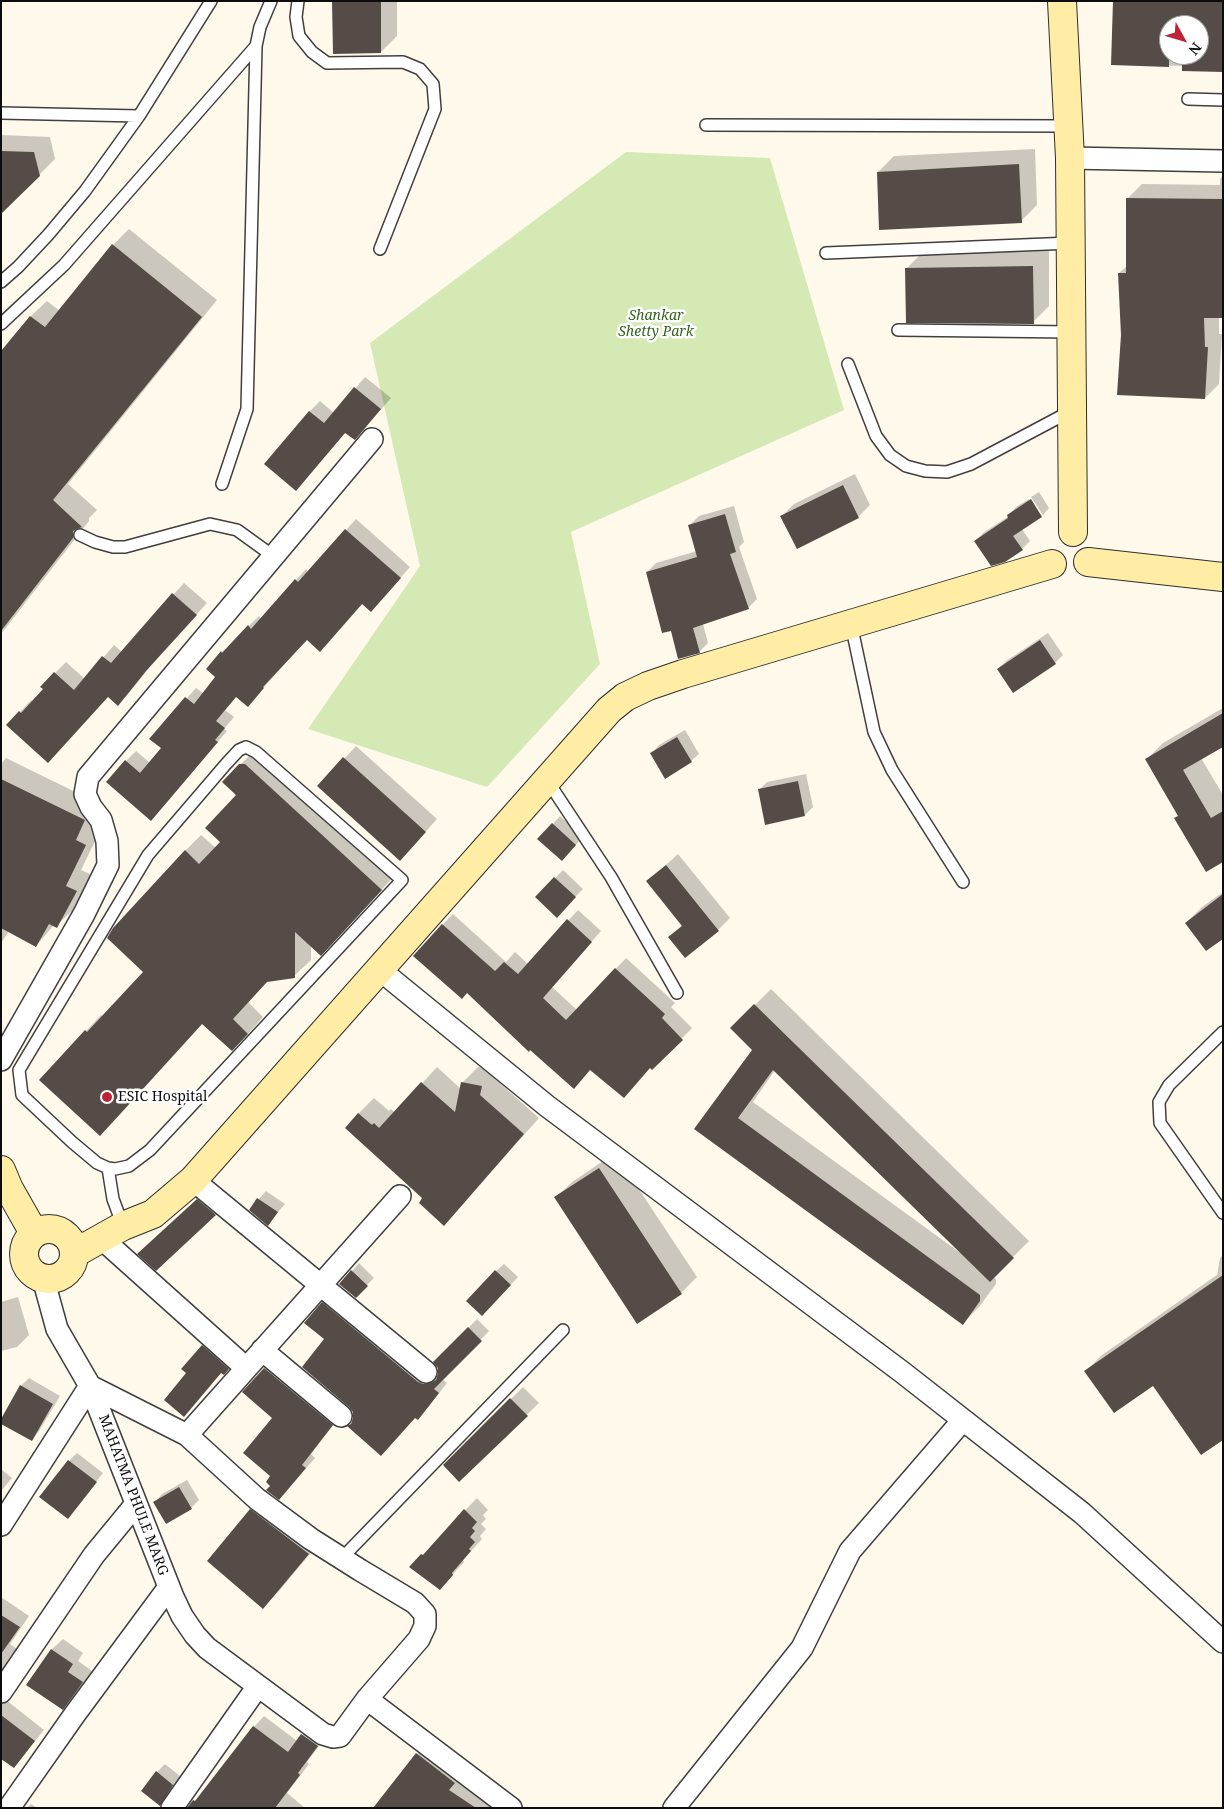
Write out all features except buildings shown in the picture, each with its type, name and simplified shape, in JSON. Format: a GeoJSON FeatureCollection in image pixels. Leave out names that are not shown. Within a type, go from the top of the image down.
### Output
{"type":"FeatureCollection","features":[{"type":"Feature","properties":{"kind":"street"},"geometry":{"type":"LineString","coordinates":[[1062,1],[1070,158],[1073,532]]}},
{"type":"Feature","properties":{"kind":"street"},"geometry":{"type":"LineString","coordinates":[[1070,158],[1223,161]]}},
{"type":"Feature","properties":{"kind":"street"},"geometry":{"type":"LineString","coordinates":[[1,1060],[84,914],[108,865],[107,841],[101,820],[91,807],[85,794],[88,777],[372,439]]}},
{"type":"Feature","properties":{"kind":"street"},"geometry":{"type":"LineString","coordinates":[[1073,532],[1087,541],[1090,551],[1088,562],[1081,570],[1070,574],[1060,572],[1052,564],[1048,554],[1050,544],[1058,535],[1073,532]]}},
{"type":"Feature","properties":{"kind":"street"},"geometry":{"type":"LineString","coordinates":[[1088,562],[1223,577]]}},
{"type":"Feature","properties":{"kind":"street"},"geometry":{"type":"LineString","coordinates":[[75,1253],[112,1232],[153,1214],[193,1180],[609,710],[625,697],[648,686],[683,674],[1052,564]]}},
{"type":"Feature","properties":{"kind":"street"},"geometry":{"type":"LineString","coordinates":[[380,970],[547,1106],[902,1372],[1082,1513],[1223,1642]]}},
{"type":"Feature","properties":{"kind":"street"},"geometry":{"type":"LineString","coordinates":[[193,1180],[426,1372]]}},
{"type":"Feature","properties":{"kind":"street"},"geometry":{"type":"LineString","coordinates":[[4,1184],[34,1233]]}},
{"type":"Feature","properties":{"kind":"street"},"geometry":{"type":"LineString","coordinates":[[187,1436],[319,1285],[400,1196]]}},
{"type":"Feature","properties":{"kind":"street"},"geometry":{"type":"LineString","coordinates":[[46,1228],[55,1229],[63,1232],[69,1238],[75,1253],[74,1262],[64,1275],[56,1278],[44,1278],[32,1274],[24,1259],[26,1243],[34,1233],[46,1228]]}},
{"type":"Feature","properties":{"kind":"street"},"geometry":{"type":"LineString","coordinates":[[112,1232],[246,1368]]}},
{"type":"Feature","properties":{"kind":"street","name":"MAHATMA PHULE MARG"},"geometry":{"type":"LineString","coordinates":[[44,1278],[57,1329],[90,1386],[169,1588],[182,1616],[207,1648],[322,1734],[333,1737],[340,1736],[367,1699],[419,1639],[425,1626],[425,1614],[416,1603],[341,1558]]}},
{"type":"Feature","properties":{"kind":"street"},"geometry":{"type":"LineString","coordinates":[[262,1350],[340,1416]]}},
{"type":"Feature","properties":{"kind":"street"},"geometry":{"type":"LineString","coordinates":[[1,1525],[90,1386],[187,1436],[257,1499],[341,1558]]}},
{"type":"Feature","properties":{"kind":"street"},"geometry":{"type":"LineString","coordinates":[[674,1808],[802,1648],[850,1550],[963,1420]]}},
{"type":"Feature","properties":{"kind":"street"},"geometry":{"type":"LineString","coordinates":[[1,1692],[94,1555],[136,1504]]}},
{"type":"Feature","properties":{"kind":"street"},"geometry":{"type":"LineString","coordinates":[[9,1808],[75,1714],[169,1588]]}},
{"type":"Feature","properties":{"kind":"street"},"geometry":{"type":"LineString","coordinates":[[172,1808],[258,1686]]}},
{"type":"Feature","properties":{"kind":"street"},"geometry":{"type":"LineString","coordinates":[[367,1699],[511,1808]]}},
{"type":"Feature","properties":{"kind":"lane"},"geometry":{"type":"LineString","coordinates":[[1,282],[18,267],[85,191],[139,116],[211,1]]}},
{"type":"Feature","properties":{"kind":"lane"},"geometry":{"type":"LineString","coordinates":[[222,484],[247,410],[256,46],[260,27],[271,1]]}},
{"type":"Feature","properties":{"kind":"lane"},"geometry":{"type":"LineString","coordinates":[[298,1],[296,16],[299,36],[312,52],[327,63],[403,62],[420,69],[433,84],[434,109],[380,249]]}},
{"type":"Feature","properties":{"kind":"lane"},"geometry":{"type":"LineString","coordinates":[[1,324],[64,265],[256,46]]}},
{"type":"Feature","properties":{"kind":"lane"},"geometry":{"type":"LineString","coordinates":[[1188,99],[1223,100]]}},
{"type":"Feature","properties":{"kind":"lane"},"geometry":{"type":"LineString","coordinates":[[1,113],[139,116]]}},
{"type":"Feature","properties":{"kind":"lane"},"geometry":{"type":"LineString","coordinates":[[706,125],[1068,126]]}},
{"type":"Feature","properties":{"kind":"lane"},"geometry":{"type":"LineString","coordinates":[[826,254],[1071,243]]}},
{"type":"Feature","properties":{"kind":"lane"},"geometry":{"type":"LineString","coordinates":[[898,330],[1072,332]]}},
{"type":"Feature","properties":{"kind":"lane"},"geometry":{"type":"LineString","coordinates":[[848,364],[876,436],[890,455],[906,466],[925,471],[947,472],[971,464],[1072,410]]}},
{"type":"Feature","properties":{"kind":"lane"},"geometry":{"type":"LineString","coordinates":[[80,536],[113,547],[125,547],[210,524],[237,530],[274,556]]}},
{"type":"Feature","properties":{"kind":"lane"},"geometry":{"type":"LineString","coordinates":[[851,624],[874,732],[892,770],[963,882]]}},
{"type":"Feature","properties":{"kind":"lane"},"geometry":{"type":"LineString","coordinates":[[246,747],[256,752],[402,880],[150,1150],[129,1166],[114,1169],[108,1168],[97,1163],[72,1142],[22,1095],[19,1070],[148,855],[226,764],[239,750],[246,747]]}},
{"type":"Feature","properties":{"kind":"lane"},"geometry":{"type":"LineString","coordinates":[[547,780],[610,877],[677,993]]}},
{"type":"Feature","properties":{"kind":"lane"},"geometry":{"type":"LineString","coordinates":[[1223,1032],[1169,1085],[1159,1102],[1160,1122],[1223,1213]]}},
{"type":"Feature","properties":{"kind":"lane"},"geometry":{"type":"LineString","coordinates":[[108,1168],[113,1199],[112,1232]]}},
{"type":"Feature","properties":{"kind":"lane"},"geometry":{"type":"LineString","coordinates":[[341,1558],[563,1330]]}},
{"type":"Feature","properties":{"kind":"green space","name":"Shankar Shetty Park"},"geometry":{"type":"Polygon","coordinates":[[[626,152],[770,158],[844,410],[571,532],[600,664],[487,787],[308,729],[420,566],[370,343],[626,152]]]}},
{"type":"Feature","properties":{"kind":"place","name":"ESIC Hospital"},"geometry":{"type":"Point","coordinates":[107,1097]}}]}
